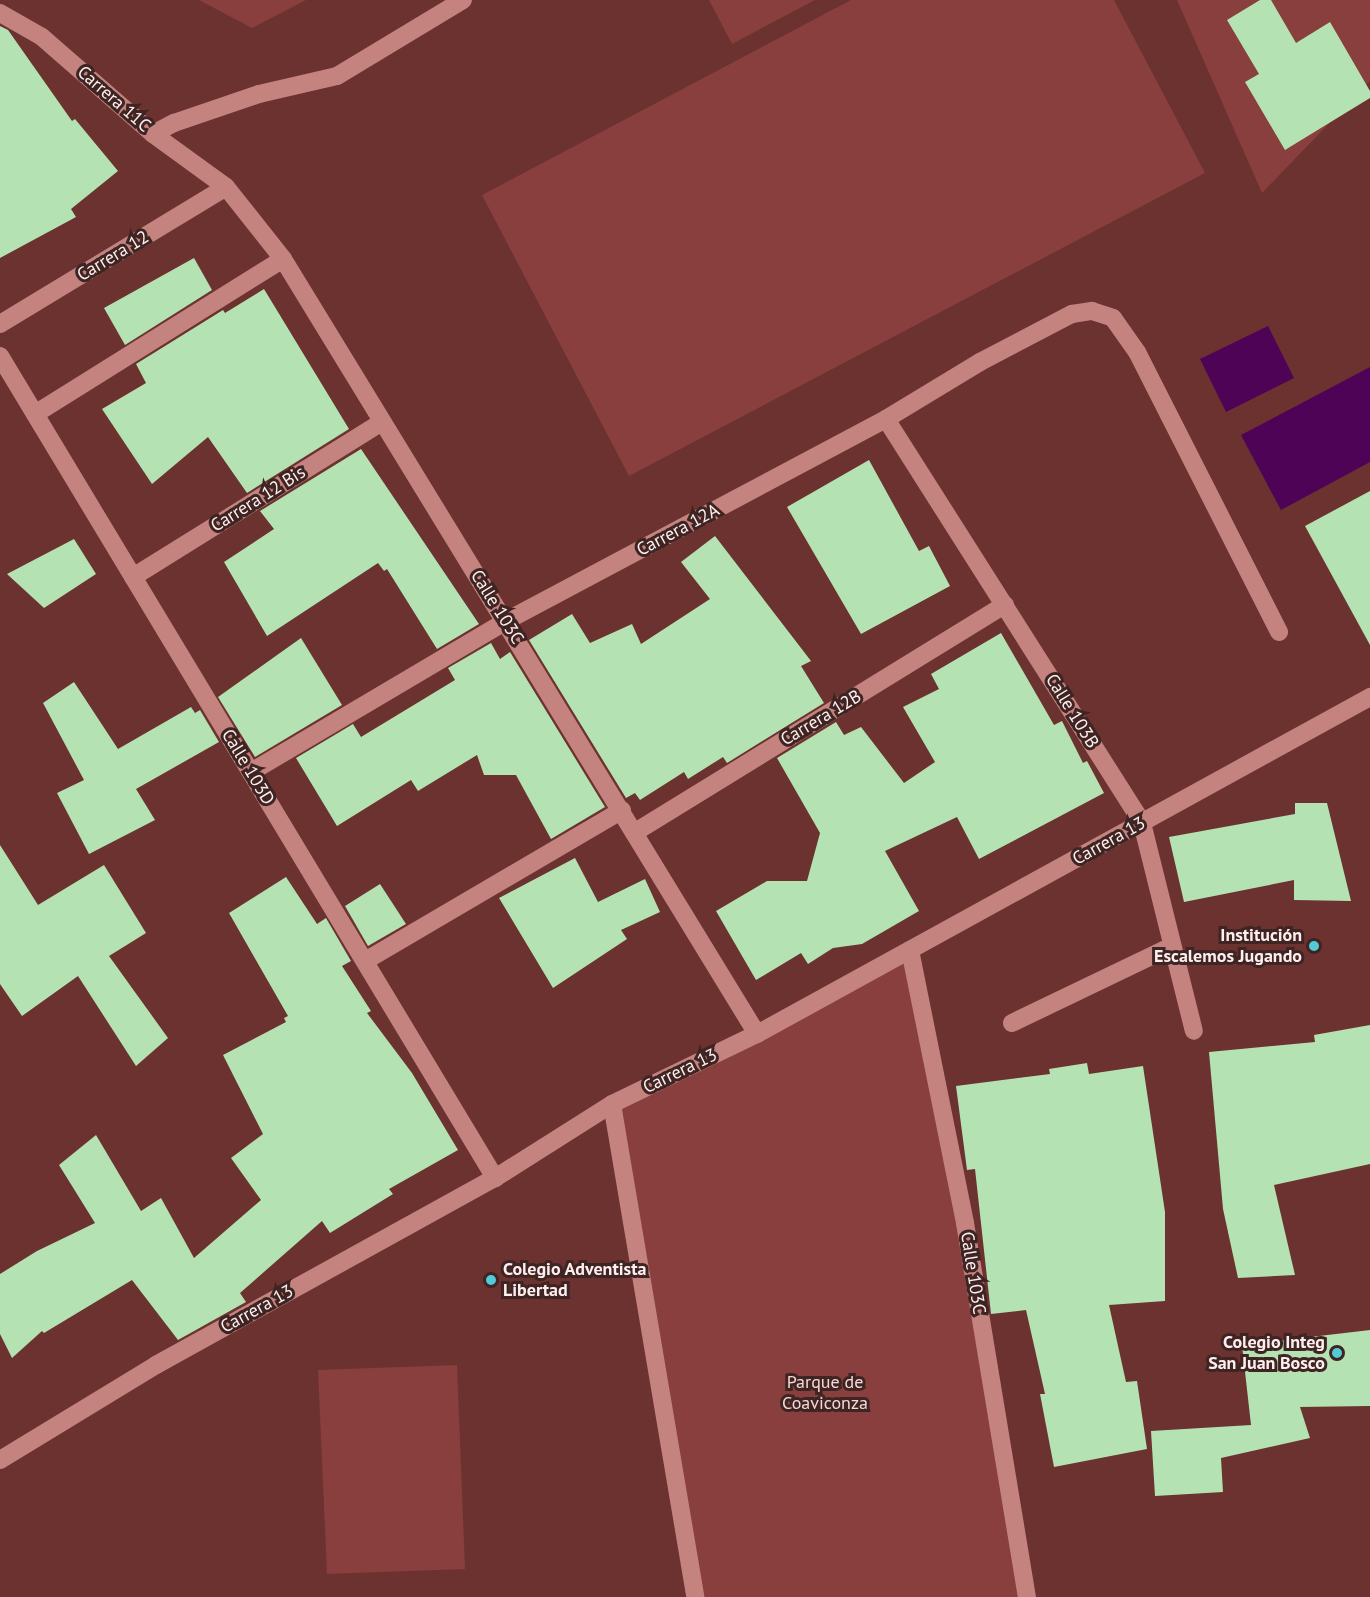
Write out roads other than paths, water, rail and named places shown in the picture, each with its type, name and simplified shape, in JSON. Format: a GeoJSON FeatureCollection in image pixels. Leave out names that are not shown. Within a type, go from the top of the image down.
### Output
{"type":"FeatureCollection","features":[{"type":"Feature","properties":{"kind":"street"},"geometry":{"type":"LineString","coordinates":[[153,134],[174,123],[260,94],[337,76],[463,0]]}},
{"type":"Feature","properties":{"kind":"street","name":"Carrera 11C"},"geometry":{"type":"LineString","coordinates":[[0,13],[42,37],[153,134],[226,187]]}},
{"type":"Feature","properties":{"kind":"street","name":"Calle 103C"},"geometry":{"type":"LineString","coordinates":[[226,187],[283,260],[637,831],[758,1034]]}},
{"type":"Feature","properties":{"kind":"street","name":"Carrera 12"},"geometry":{"type":"LineString","coordinates":[[0,324],[226,187]]}},
{"type":"Feature","properties":{"kind":"street"},"geometry":{"type":"LineString","coordinates":[[35,414],[283,260]]}},
{"type":"Feature","properties":{"kind":"street","name":"Carrera 12A"},"geometry":{"type":"LineString","coordinates":[[251,772],[506,621],[886,420],[980,362],[1072,314],[1092,310],[1113,318],[1137,352],[1279,633]]}},
{"type":"Feature","properties":{"kind":"street","name":"Calle 103D"},"geometry":{"type":"LineString","coordinates":[[0,356],[495,1178]]}},
{"type":"Feature","properties":{"kind":"street","name":"Calle 103B"},"geometry":{"type":"LineString","coordinates":[[886,420],[1142,823],[1194,1030]]}},
{"type":"Feature","properties":{"kind":"street","name":"Carrera 12 Bis"},"geometry":{"type":"LineString","coordinates":[[133,577],[382,422]]}},
{"type":"Feature","properties":{"kind":"street","name":"Carrera 12B"},"geometry":{"type":"LineString","coordinates":[[637,831],[1005,605]]}},
{"type":"Feature","properties":{"kind":"street","name":"Carrera 13"},"geometry":{"type":"LineString","coordinates":[[0,1460],[156,1365],[495,1178],[612,1104],[758,1034],[1370,697]]}},
{"type":"Feature","properties":{"kind":"street"},"geometry":{"type":"LineString","coordinates":[[365,961],[622,810]]}},
{"type":"Feature","properties":{"kind":"street"},"geometry":{"type":"LineString","coordinates":[[1012,1023],[1172,946]]}},
{"type":"Feature","properties":{"kind":"street","name":"Calle 103C"},"geometry":{"type":"LineString","coordinates":[[910,950],[965,1223],[1027,1597]]}},
{"type":"Feature","properties":{"kind":"street"},"geometry":{"type":"LineString","coordinates":[[612,1104],[695,1597]]}},
{"type":"Feature","properties":{"kind":"place","name":"Institución Escalemos Jugando"},"geometry":{"type":"Point","coordinates":[1314,946]}},
{"type":"Feature","properties":{"kind":"place","name":"Colegio Adventista Libertad"},"geometry":{"type":"Point","coordinates":[491,1280]}},
{"type":"Feature","properties":{"kind":"place","name":"Colegio Integ San Juan Bosco"},"geometry":{"type":"Point","coordinates":[1337,1353]}},
{"type":"Feature","properties":{"kind":"park label","name":"Parque de Coaviconza"},"geometry":{"type":"Point","coordinates":[825,1393]}}]}
